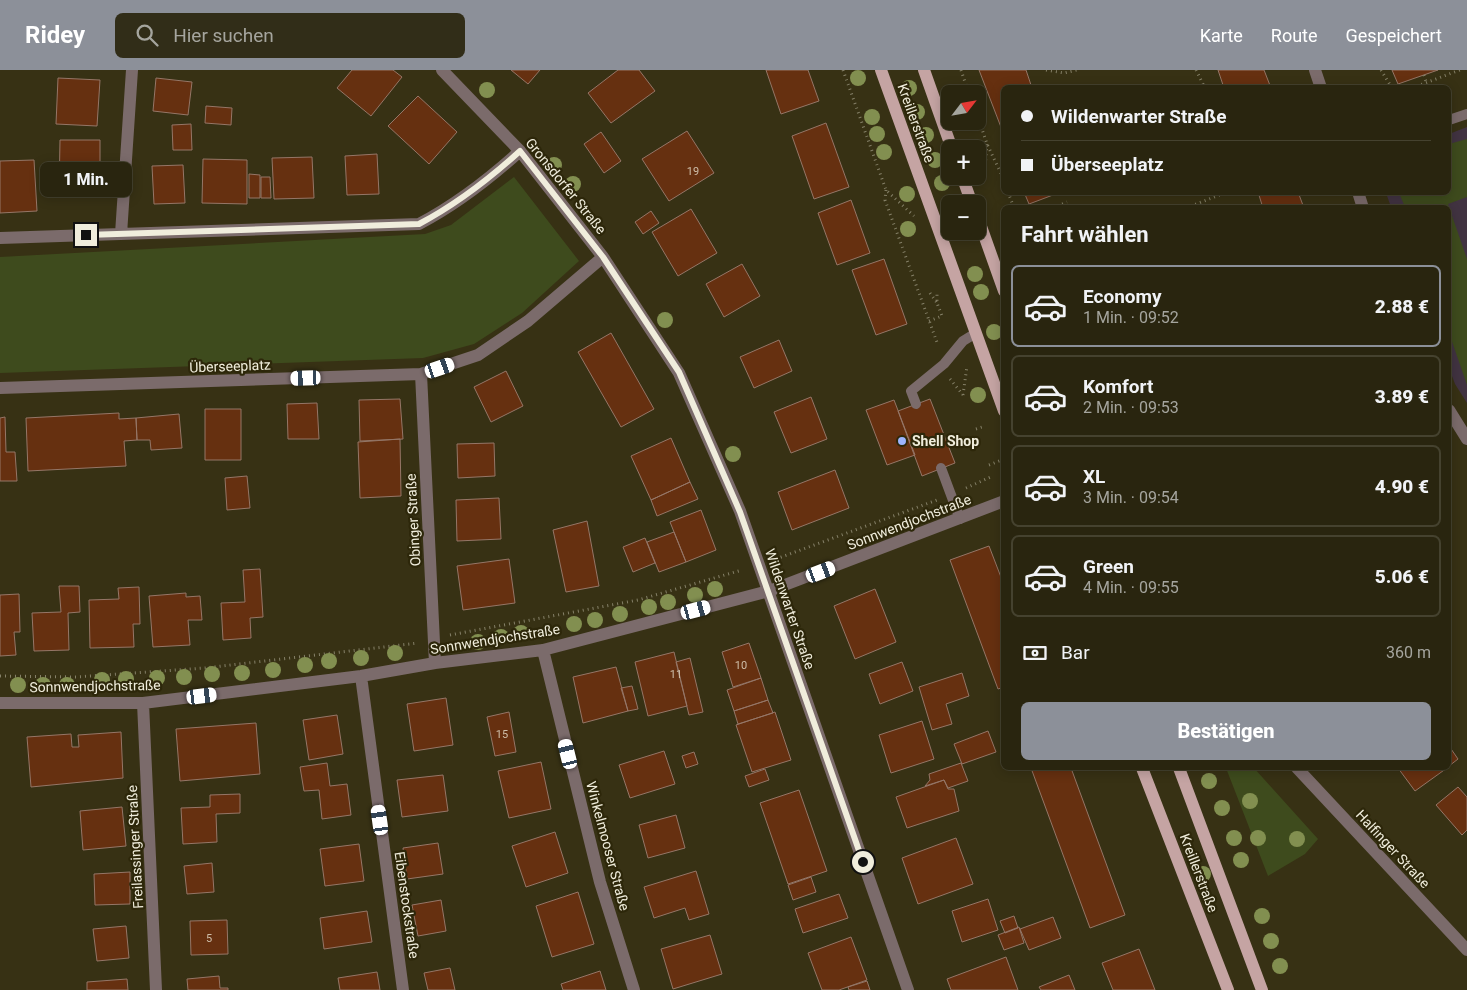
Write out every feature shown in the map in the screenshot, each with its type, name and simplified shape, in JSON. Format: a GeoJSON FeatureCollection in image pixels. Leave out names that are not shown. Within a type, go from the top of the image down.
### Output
{"type":"FeatureCollection","features":[{"type":"Feature","properties":{"kind":"main road","name":"Kreillerstraße"},"geometry":{"type":"LineString","coordinates":[[881,70],[1001,403]]}},
{"type":"Feature","properties":{"kind":"main road","name":"Kreillerstraße"},"geometry":{"type":"LineString","coordinates":[[924,70],[949,140]]}},
{"type":"Feature","properties":{"kind":"main road"},"geometry":{"type":"LineString","coordinates":[[986,240],[1001,283]]}},
{"type":"Feature","properties":{"kind":"main road","name":"Kreillerstraße"},"geometry":{"type":"LineString","coordinates":[[1143,770],[1228,990]]}},
{"type":"Feature","properties":{"kind":"main road","name":"Kreillerstraße"},"geometry":{"type":"LineString","coordinates":[[1180,770],[1262,990]]}},
{"type":"Feature","properties":{"kind":"street"},"geometry":{"type":"LineString","coordinates":[[121,234],[132,70]]}},
{"type":"Feature","properties":{"kind":"street","name":"Gronsdorfer Straße"},"geometry":{"type":"LineString","coordinates":[[442,70],[520,151],[603,257]]}},
{"type":"Feature","properties":{"kind":"street"},"geometry":{"type":"LineString","coordinates":[[1315,70],[1320,85]]}},
{"type":"Feature","properties":{"kind":"street"},"geometry":{"type":"LineString","coordinates":[[0,238],[419,224],[448,209],[480,187],[520,151]]}},
{"type":"Feature","properties":{"kind":"street","name":"Überseeplatz"},"geometry":{"type":"LineString","coordinates":[[0,388],[421,374],[478,355],[528,321],[603,257]]}},
{"type":"Feature","properties":{"kind":"street","name":"Wildenwarter Straße"},"geometry":{"type":"LineString","coordinates":[[603,257],[679,372],[740,512],[908,990]]}},
{"type":"Feature","properties":{"kind":"street","name":"Obinger Straße"},"geometry":{"type":"LineString","coordinates":[[421,374],[435,663]]}},
{"type":"Feature","properties":{"kind":"street"},"geometry":{"type":"LineString","coordinates":[[1451,413],[1467,439]]}},
{"type":"Feature","properties":{"kind":"street","name":"Sonnwendjochstraße"},"geometry":{"type":"LineString","coordinates":[[0,703],[142,703],[360,676],[435,663],[543,650],[769,592],[1001,502]]}},
{"type":"Feature","properties":{"kind":"street","name":"Winkelmooser Straße"},"geometry":{"type":"LineString","coordinates":[[543,650],[600,882],[634,990]]}},
{"type":"Feature","properties":{"kind":"street","name":"Eibenstockstraße"},"geometry":{"type":"LineString","coordinates":[[360,676],[403,990]]}},
{"type":"Feature","properties":{"kind":"street","name":"Freilassinger Straße"},"geometry":{"type":"LineString","coordinates":[[142,703],[156,990]]}},
{"type":"Feature","properties":{"kind":"street","name":"Halfinger Straße"},"geometry":{"type":"LineString","coordinates":[[1299,770],[1467,950]]}},
{"type":"Feature","properties":{"kind":"lane"},"geometry":{"type":"LineString","coordinates":[[1451,119],[1467,114]]}},
{"type":"Feature","properties":{"kind":"lane"},"geometry":{"type":"LineString","coordinates":[[916,404],[911,391],[944,364],[963,341],[976,333]]}},
{"type":"Feature","properties":{"kind":"lane"},"geometry":{"type":"LineString","coordinates":[[941,468],[960,519]]}},
{"type":"Feature","properties":{"kind":"path"},"geometry":{"type":"LineString","coordinates":[[843,70],[886,190],[885,200],[944,364],[952,383],[963,395]]}},
{"type":"Feature","properties":{"kind":"path"},"geometry":{"type":"LineString","coordinates":[[961,70],[966,85]]}},
{"type":"Feature","properties":{"kind":"path"},"geometry":{"type":"LineString","coordinates":[[1046,70],[1064,73],[1077,70]]}},
{"type":"Feature","properties":{"kind":"path"},"geometry":{"type":"LineString","coordinates":[[1196,70],[1204,85]]}},
{"type":"Feature","properties":{"kind":"path"},"geometry":{"type":"LineString","coordinates":[[1381,70],[1390,85]]}},
{"type":"Feature","properties":{"kind":"path"},"geometry":{"type":"LineString","coordinates":[[1419,85],[1460,70]]}},
{"type":"Feature","properties":{"kind":"path"},"geometry":{"type":"LineString","coordinates":[[1424,75],[1427,85]]}},
{"type":"Feature","properties":{"kind":"path"},"geometry":{"type":"LineString","coordinates":[[982,130],[1001,174]]}},
{"type":"Feature","properties":{"kind":"path"},"geometry":{"type":"LineString","coordinates":[[1194,205],[1219,195]]}},
{"type":"Feature","properties":{"kind":"path"},"geometry":{"type":"LineString","coordinates":[[1060,205],[1067,202]]}},
{"type":"Feature","properties":{"kind":"path"},"geometry":{"type":"LineString","coordinates":[[937,303],[938,291]]}},
{"type":"Feature","properties":{"kind":"path"},"geometry":{"type":"LineString","coordinates":[[929,321],[942,316],[937,303],[930,293]]}},
{"type":"Feature","properties":{"kind":"path"},"geometry":{"type":"LineString","coordinates":[[976,429],[982,426]]}},
{"type":"Feature","properties":{"kind":"path"},"geometry":{"type":"LineString","coordinates":[[989,464],[1001,460]]}},
{"type":"Feature","properties":{"kind":"path"},"geometry":{"type":"LineString","coordinates":[[0,676],[76,677],[205,668],[420,643],[638,600],[714,580],[951,495],[993,476]]}},
{"type":"Feature","properties":{"kind":"shaded area"},"geometry":{"type":"Polygon","coordinates":[[[1467,127],[1467,403],[1455,384],[1451,373],[1451,205],[1390,205],[1387,195],[1451,195],[1451,133],[1467,127]]]}},
{"type":"Feature","properties":{"kind":"green space"},"geometry":{"type":"Polygon","coordinates":[[[1467,139],[1467,197],[1448,205],[1404,205],[1400,195],[1451,195],[1451,143],[1467,139]]]}},
{"type":"Feature","properties":{"kind":"green space"},"geometry":{"type":"Polygon","coordinates":[[[514,177],[579,261],[522,313],[474,344],[423,358],[0,373],[0,257],[425,234],[451,225],[514,177]]]}},
{"type":"Feature","properties":{"kind":"green space"},"geometry":{"type":"Polygon","coordinates":[[[1451,213],[1467,259],[1467,385],[1451,339],[1451,213]]]}},
{"type":"Feature","properties":{"kind":"green space"},"geometry":{"type":"Polygon","coordinates":[[[1227,770],[1256,770],[1318,839],[1305,854],[1268,876],[1227,770]]]}},
{"type":"Feature","properties":{"kind":"building"},"geometry":{"type":"Polygon","coordinates":[[[352,70],[393,70],[402,77],[371,116],[337,88],[352,70]]]}},
{"type":"Feature","properties":{"kind":"building"},"geometry":{"type":"Polygon","coordinates":[[[511,70],[540,70],[528,84],[511,70]]]}},
{"type":"Feature","properties":{"kind":"building"},"geometry":{"type":"Polygon","coordinates":[[[618,70],[639,70],[655,91],[611,123],[588,93],[618,70]]]}},
{"type":"Feature","properties":{"kind":"building"},"geometry":{"type":"Polygon","coordinates":[[[766,70],[808,70],[819,101],[781,114],[766,70]]]}},
{"type":"Feature","properties":{"kind":"building"},"geometry":{"type":"Polygon","coordinates":[[[979,70],[1026,70],[1031,85],[1001,85],[1001,127],[979,70]]]}},
{"type":"Feature","properties":{"kind":"building"},"geometry":{"type":"Polygon","coordinates":[[[1218,70],[1264,70],[1270,85],[1223,85],[1218,70]]]}},
{"type":"Feature","properties":{"kind":"building"},"geometry":{"type":"Polygon","coordinates":[[[1392,70],[1438,70],[1398,84],[1392,70]]]}},
{"type":"Feature","properties":{"kind":"building"},"geometry":{"type":"Polygon","coordinates":[[[58,78],[100,80],[97,126],[56,124],[58,78]]]}},
{"type":"Feature","properties":{"kind":"building"},"geometry":{"type":"Polygon","coordinates":[[[156,78],[192,82],[188,115],[153,111],[156,78]]]}},
{"type":"Feature","properties":{"kind":"building"},"geometry":{"type":"Polygon","coordinates":[[[418,96],[457,132],[429,164],[388,126],[418,96]]]}},
{"type":"Feature","properties":{"kind":"building"},"geometry":{"type":"Polygon","coordinates":[[[206,106],[232,108],[231,125],[205,123],[206,106]]]}},
{"type":"Feature","properties":{"kind":"building"},"geometry":{"type":"Polygon","coordinates":[[[826,123],[849,187],[814,199],[792,136],[826,123]]]}},
{"type":"Feature","properties":{"kind":"building"},"geometry":{"type":"Polygon","coordinates":[[[191,124],[192,150],[173,150],[172,125],[191,124]]]}},
{"type":"Feature","properties":{"kind":"building"},"geometry":{"type":"Polygon","coordinates":[[[687,131],[714,173],[669,201],[642,159],[687,131]]]}},
{"type":"Feature","properties":{"kind":"building"},"geometry":{"type":"Polygon","coordinates":[[[601,132],[621,161],[604,173],[584,144],[601,132]]]}},
{"type":"Feature","properties":{"kind":"building"},"geometry":{"type":"Polygon","coordinates":[[[60,140],[100,140],[100,194],[59,194],[60,140]]]}},
{"type":"Feature","properties":{"kind":"building"},"geometry":{"type":"Polygon","coordinates":[[[377,154],[379,194],[347,195],[345,156],[377,154]]]}},
{"type":"Feature","properties":{"kind":"building"},"geometry":{"type":"Polygon","coordinates":[[[312,157],[314,198],[274,199],[272,158],[312,157]]]}},
{"type":"Feature","properties":{"kind":"building"},"geometry":{"type":"Polygon","coordinates":[[[203,159],[247,160],[247,204],[202,203],[203,159]]]}},
{"type":"Feature","properties":{"kind":"building"},"geometry":{"type":"Polygon","coordinates":[[[34,160],[37,211],[0,213],[0,161],[34,160]]]}},
{"type":"Feature","properties":{"kind":"building"},"geometry":{"type":"Polygon","coordinates":[[[183,165],[185,203],[154,204],[152,166],[183,165]]]}},
{"type":"Feature","properties":{"kind":"building"},"geometry":{"type":"Polygon","coordinates":[[[249,174],[260,175],[260,198],[249,198],[249,174]]]}},
{"type":"Feature","properties":{"kind":"building"},"geometry":{"type":"Polygon","coordinates":[[[261,177],[270,177],[271,198],[261,198],[261,177]]]}},
{"type":"Feature","properties":{"kind":"building"},"geometry":{"type":"Polygon","coordinates":[[[1025,195],[1053,195],[1029,204],[1025,195]]]}},
{"type":"Feature","properties":{"kind":"building"},"geometry":{"type":"Polygon","coordinates":[[[1259,195],[1299,195],[1303,205],[1262,205],[1259,195]]]}},
{"type":"Feature","properties":{"kind":"building"},"geometry":{"type":"Polygon","coordinates":[[[851,200],[870,253],[837,265],[818,213],[851,200]]]}},
{"type":"Feature","properties":{"kind":"building"},"geometry":{"type":"Polygon","coordinates":[[[691,209],[717,253],[678,276],[652,232],[691,209]]]}},
{"type":"Feature","properties":{"kind":"building"},"geometry":{"type":"Polygon","coordinates":[[[651,211],[659,223],[643,234],[635,222],[651,211]]]}},
{"type":"Feature","properties":{"kind":"building"},"geometry":{"type":"Polygon","coordinates":[[[884,259],[907,324],[876,335],[852,270],[884,259]]]}},
{"type":"Feature","properties":{"kind":"building"},"geometry":{"type":"Polygon","coordinates":[[[742,264],[760,296],[724,317],[706,284],[742,264]]]}},
{"type":"Feature","properties":{"kind":"building"},"geometry":{"type":"Polygon","coordinates":[[[611,333],[654,409],[621,427],[578,352],[611,333]]]}},
{"type":"Feature","properties":{"kind":"building"},"geometry":{"type":"Polygon","coordinates":[[[779,340],[792,371],[754,388],[740,357],[779,340]]]}},
{"type":"Feature","properties":{"kind":"building"},"geometry":{"type":"Polygon","coordinates":[[[506,371],[523,406],[491,422],[474,387],[506,371]]]}},
{"type":"Feature","properties":{"kind":"building"},"geometry":{"type":"Polygon","coordinates":[[[811,397],[827,439],[791,453],[774,412],[811,397]]]}},
{"type":"Feature","properties":{"kind":"building"},"geometry":{"type":"Polygon","coordinates":[[[400,399],[403,439],[360,441],[359,400],[400,399]]]}},
{"type":"Feature","properties":{"kind":"building"},"geometry":{"type":"Polygon","coordinates":[[[930,399],[955,463],[922,476],[898,411],[930,399]]]}},
{"type":"Feature","properties":{"kind":"building"},"geometry":{"type":"Polygon","coordinates":[[[894,400],[915,455],[887,465],[866,410],[894,400]]]}},
{"type":"Feature","properties":{"kind":"building"},"geometry":{"type":"Polygon","coordinates":[[[317,403],[319,439],[288,439],[287,404],[317,403]]]}},
{"type":"Feature","properties":{"kind":"building"},"geometry":{"type":"Polygon","coordinates":[[[205,409],[241,409],[241,460],[205,460],[205,409]]]}},
{"type":"Feature","properties":{"kind":"building"},"geometry":{"type":"Polygon","coordinates":[[[119,413],[119,419],[136,418],[137,440],[124,441],[126,466],[28,471],[26,418],[119,413]]]}},
{"type":"Feature","properties":{"kind":"building"},"geometry":{"type":"Polygon","coordinates":[[[179,414],[182,448],[151,450],[150,440],[137,440],[136,418],[179,414]]]}},
{"type":"Feature","properties":{"kind":"building"},"geometry":{"type":"Polygon","coordinates":[[[5,417],[6,452],[15,452],[17,481],[0,481],[0,418],[5,417]]]}},
{"type":"Feature","properties":{"kind":"building"},"geometry":{"type":"Polygon","coordinates":[[[671,438],[690,482],[651,500],[631,456],[671,438]]]}},
{"type":"Feature","properties":{"kind":"building"},"geometry":{"type":"Polygon","coordinates":[[[400,439],[401,496],[360,498],[358,442],[400,439]]]}},
{"type":"Feature","properties":{"kind":"building"},"geometry":{"type":"Polygon","coordinates":[[[494,443],[495,476],[458,478],[457,444],[494,443]]]}},
{"type":"Feature","properties":{"kind":"building"},"geometry":{"type":"Polygon","coordinates":[[[835,470],[849,508],[792,530],[778,492],[835,470]]]}},
{"type":"Feature","properties":{"kind":"building"},"geometry":{"type":"Polygon","coordinates":[[[247,476],[250,508],[227,510],[225,478],[247,476]]]}},
{"type":"Feature","properties":{"kind":"building"},"geometry":{"type":"Polygon","coordinates":[[[690,482],[698,499],[657,516],[651,500],[690,482]]]}},
{"type":"Feature","properties":{"kind":"building"},"geometry":{"type":"Polygon","coordinates":[[[499,498],[501,539],[457,541],[456,500],[499,498]]]}},
{"type":"Feature","properties":{"kind":"building"},"geometry":{"type":"Polygon","coordinates":[[[701,510],[716,550],[686,562],[670,522],[701,510]]]}},
{"type":"Feature","properties":{"kind":"building"},"geometry":{"type":"Polygon","coordinates":[[[587,521],[599,586],[566,592],[553,530],[587,521]]]}},
{"type":"Feature","properties":{"kind":"building"},"geometry":{"type":"Polygon","coordinates":[[[674,532],[686,562],[659,572],[647,542],[674,532]]]}},
{"type":"Feature","properties":{"kind":"building"},"geometry":{"type":"Polygon","coordinates":[[[645,538],[655,563],[633,572],[623,547],[645,538]]]}},
{"type":"Feature","properties":{"kind":"building"},"geometry":{"type":"Polygon","coordinates":[[[989,546],[1001,577],[1001,688],[998,689],[950,560],[989,546]]]}},
{"type":"Feature","properties":{"kind":"building"},"geometry":{"type":"Polygon","coordinates":[[[509,559],[515,603],[463,610],[457,566],[509,559]]]}},
{"type":"Feature","properties":{"kind":"building"},"geometry":{"type":"Polygon","coordinates":[[[260,569],[263,617],[250,618],[251,638],[223,640],[221,603],[245,602],[243,570],[260,569]]]}},
{"type":"Feature","properties":{"kind":"building"},"geometry":{"type":"Polygon","coordinates":[[[59,586],[79,586],[80,612],[68,613],[69,650],[34,651],[32,613],[61,612],[59,586]]]}},
{"type":"Feature","properties":{"kind":"building"},"geometry":{"type":"Polygon","coordinates":[[[139,587],[140,624],[133,624],[134,647],[90,648],[89,600],[119,599],[118,588],[139,587]]]}},
{"type":"Feature","properties":{"kind":"building"},"geometry":{"type":"Polygon","coordinates":[[[875,589],[896,642],[855,659],[834,606],[875,589]]]}},
{"type":"Feature","properties":{"kind":"building"},"geometry":{"type":"Polygon","coordinates":[[[186,593],[186,597],[200,596],[202,620],[188,620],[190,645],[153,647],[149,596],[186,593]]]}},
{"type":"Feature","properties":{"kind":"building"},"geometry":{"type":"Polygon","coordinates":[[[19,594],[20,632],[14,632],[16,655],[0,656],[0,595],[19,594]]]}},
{"type":"Feature","properties":{"kind":"building"},"geometry":{"type":"Polygon","coordinates":[[[749,643],[761,678],[733,687],[722,652],[749,643]]]}},
{"type":"Feature","properties":{"kind":"building"},"geometry":{"type":"Polygon","coordinates":[[[674,652],[687,706],[648,716],[635,662],[674,652]]]}},
{"type":"Feature","properties":{"kind":"building"},"geometry":{"type":"Polygon","coordinates":[[[690,658],[703,712],[689,715],[676,662],[690,658]]]}},
{"type":"Feature","properties":{"kind":"building"},"geometry":{"type":"Polygon","coordinates":[[[902,662],[913,691],[880,704],[869,674],[902,662]]]}},
{"type":"Feature","properties":{"kind":"building"},"geometry":{"type":"Polygon","coordinates":[[[616,667],[628,711],[583,723],[573,677],[616,667]]]}},
{"type":"Feature","properties":{"kind":"building"},"geometry":{"type":"Polygon","coordinates":[[[962,673],[969,696],[946,704],[952,724],[932,730],[919,687],[962,673]]]}},
{"type":"Feature","properties":{"kind":"building"},"geometry":{"type":"Polygon","coordinates":[[[761,678],[768,700],[734,711],[727,690],[761,678]]]}},
{"type":"Feature","properties":{"kind":"building"},"geometry":{"type":"Polygon","coordinates":[[[632,686],[638,709],[628,711],[621,688],[632,686]]]}},
{"type":"Feature","properties":{"kind":"building"},"geometry":{"type":"Polygon","coordinates":[[[446,698],[453,745],[414,751],[407,704],[446,698]]]}},
{"type":"Feature","properties":{"kind":"building"},"geometry":{"type":"Polygon","coordinates":[[[768,700],[773,713],[738,724],[734,711],[768,700]]]}},
{"type":"Feature","properties":{"kind":"building"},"geometry":{"type":"Polygon","coordinates":[[[509,712],[516,752],[495,756],[487,717],[509,712]]]}},
{"type":"Feature","properties":{"kind":"building"},"geometry":{"type":"Polygon","coordinates":[[[775,712],[791,760],[752,772],[736,725],[775,712]]]}},
{"type":"Feature","properties":{"kind":"building"},"geometry":{"type":"Polygon","coordinates":[[[337,715],[343,754],[309,760],[303,720],[337,715]]]}},
{"type":"Feature","properties":{"kind":"building"},"geometry":{"type":"Polygon","coordinates":[[[922,721],[934,759],[891,773],[879,735],[922,721]]]}},
{"type":"Feature","properties":{"kind":"building"},"geometry":{"type":"Polygon","coordinates":[[[256,723],[260,774],[180,781],[176,729],[256,723]]]}},
{"type":"Feature","properties":{"kind":"building"},"geometry":{"type":"Polygon","coordinates":[[[988,731],[996,752],[962,764],[954,744],[988,731]]]}},
{"type":"Feature","properties":{"kind":"building"},"geometry":{"type":"Polygon","coordinates":[[[121,732],[123,778],[31,787],[27,737],[71,734],[72,747],[79,747],[78,735],[121,732]]]}},
{"type":"Feature","properties":{"kind":"building"},"geometry":{"type":"Polygon","coordinates":[[[1451,749],[1458,759],[1451,764],[1451,749]]]}},
{"type":"Feature","properties":{"kind":"building"},"geometry":{"type":"Polygon","coordinates":[[[664,751],[675,784],[630,798],[619,765],[664,751]]]}},
{"type":"Feature","properties":{"kind":"building"},"geometry":{"type":"Polygon","coordinates":[[[694,752],[698,764],[686,768],[682,756],[694,752]]]}},
{"type":"Feature","properties":{"kind":"building"},"geometry":{"type":"Polygon","coordinates":[[[541,762],[551,809],[509,818],[498,771],[541,762]]]}},
{"type":"Feature","properties":{"kind":"building"},"geometry":{"type":"Polygon","coordinates":[[[327,763],[330,786],[347,784],[351,815],[322,819],[319,790],[304,791],[300,767],[327,763]]]}},
{"type":"Feature","properties":{"kind":"building"},"geometry":{"type":"Polygon","coordinates":[[[961,763],[968,781],[948,788],[944,780],[925,786],[930,780],[929,774],[961,763]]]}},
{"type":"Feature","properties":{"kind":"building"},"geometry":{"type":"Polygon","coordinates":[[[765,769],[769,780],[749,787],[745,776],[765,769]]]}},
{"type":"Feature","properties":{"kind":"building"},"geometry":{"type":"Polygon","coordinates":[[[1032,770],[1072,770],[1125,915],[1090,928],[1032,770]]]}},
{"type":"Feature","properties":{"kind":"building"},"geometry":{"type":"Polygon","coordinates":[[[1399,770],[1444,770],[1415,791],[1399,770]]]}},
{"type":"Feature","properties":{"kind":"building"},"geometry":{"type":"Polygon","coordinates":[[[443,775],[448,811],[402,817],[397,780],[443,775]]]}},
{"type":"Feature","properties":{"kind":"building"},"geometry":{"type":"Polygon","coordinates":[[[944,780],[948,789],[954,789],[959,811],[907,828],[896,797],[944,780]]]}},
{"type":"Feature","properties":{"kind":"building"},"geometry":{"type":"Polygon","coordinates":[[[1458,787],[1467,797],[1467,830],[1462,835],[1436,805],[1458,787]]]}},
{"type":"Feature","properties":{"kind":"building"},"geometry":{"type":"Polygon","coordinates":[[[799,790],[827,871],[788,884],[760,803],[799,790]]]}},
{"type":"Feature","properties":{"kind":"building"},"geometry":{"type":"Polygon","coordinates":[[[240,794],[240,813],[216,814],[217,842],[183,844],[181,808],[210,807],[210,795],[240,794]]]}},
{"type":"Feature","properties":{"kind":"building"},"geometry":{"type":"Polygon","coordinates":[[[122,807],[126,846],[83,850],[80,811],[122,807]]]}},
{"type":"Feature","properties":{"kind":"building"},"geometry":{"type":"Polygon","coordinates":[[[676,815],[685,848],[648,858],[639,825],[676,815]]]}},
{"type":"Feature","properties":{"kind":"building"},"geometry":{"type":"Polygon","coordinates":[[[555,832],[568,873],[526,887],[512,846],[555,832]]]}},
{"type":"Feature","properties":{"kind":"building"},"geometry":{"type":"Polygon","coordinates":[[[956,838],[973,884],[918,904],[902,858],[956,838]]]}},
{"type":"Feature","properties":{"kind":"building"},"geometry":{"type":"Polygon","coordinates":[[[438,843],[443,874],[407,879],[403,848],[438,843]]]}},
{"type":"Feature","properties":{"kind":"building"},"geometry":{"type":"Polygon","coordinates":[[[359,844],[364,881],[325,886],[320,849],[359,844]]]}},
{"type":"Feature","properties":{"kind":"building"},"geometry":{"type":"Polygon","coordinates":[[[212,863],[214,892],[187,894],[184,866],[212,863]]]}},
{"type":"Feature","properties":{"kind":"building"},"geometry":{"type":"Polygon","coordinates":[[[696,871],[709,914],[689,920],[685,908],[654,918],[644,887],[696,871]]]}},
{"type":"Feature","properties":{"kind":"building"},"geometry":{"type":"Polygon","coordinates":[[[130,872],[130,904],[95,905],[94,874],[130,872]]]}},
{"type":"Feature","properties":{"kind":"building"},"geometry":{"type":"Polygon","coordinates":[[[811,877],[816,892],[793,900],[788,885],[811,877]]]}},
{"type":"Feature","properties":{"kind":"building"},"geometry":{"type":"Polygon","coordinates":[[[578,892],[594,944],[552,957],[536,906],[578,892]]]}},
{"type":"Feature","properties":{"kind":"building"},"geometry":{"type":"Polygon","coordinates":[[[839,894],[848,918],[803,933],[795,909],[839,894]]]}},
{"type":"Feature","properties":{"kind":"building"},"geometry":{"type":"Polygon","coordinates":[[[988,899],[998,930],[962,942],[952,911],[988,899]]]}},
{"type":"Feature","properties":{"kind":"building"},"geometry":{"type":"Polygon","coordinates":[[[441,900],[446,931],[418,936],[412,905],[441,900]]]}},
{"type":"Feature","properties":{"kind":"building"},"geometry":{"type":"Polygon","coordinates":[[[367,911],[372,942],[324,949],[320,918],[367,911]]]}},
{"type":"Feature","properties":{"kind":"building"},"geometry":{"type":"Polygon","coordinates":[[[1014,916],[1018,928],[1005,933],[1000,921],[1014,916]]]}},
{"type":"Feature","properties":{"kind":"building"},"geometry":{"type":"Polygon","coordinates":[[[1053,917],[1061,938],[1029,950],[1020,929],[1053,917]]]}},
{"type":"Feature","properties":{"kind":"building"},"geometry":{"type":"Polygon","coordinates":[[[227,920],[228,954],[191,955],[190,921],[227,920]]]}},
{"type":"Feature","properties":{"kind":"building"},"geometry":{"type":"Polygon","coordinates":[[[126,926],[129,958],[97,961],[93,929],[126,926]]]}},
{"type":"Feature","properties":{"kind":"building"},"geometry":{"type":"Polygon","coordinates":[[[1019,927],[1024,943],[1004,950],[998,935],[1019,927]]]}},
{"type":"Feature","properties":{"kind":"building"},"geometry":{"type":"Polygon","coordinates":[[[710,935],[722,974],[673,989],[661,949],[710,935]]]}},
{"type":"Feature","properties":{"kind":"building"},"geometry":{"type":"Polygon","coordinates":[[[851,937],[867,980],[839,990],[822,990],[808,953],[851,937]]]}},
{"type":"Feature","properties":{"kind":"building"},"geometry":{"type":"Polygon","coordinates":[[[1139,949],[1155,990],[1113,990],[1102,963],[1139,949]]]}},
{"type":"Feature","properties":{"kind":"building"},"geometry":{"type":"Polygon","coordinates":[[[1006,957],[1018,990],[951,990],[947,979],[1006,957]]]}},
{"type":"Feature","properties":{"kind":"building"},"geometry":{"type":"Polygon","coordinates":[[[450,968],[455,990],[428,990],[424,973],[450,968]]]}},
{"type":"Feature","properties":{"kind":"building"},"geometry":{"type":"Polygon","coordinates":[[[600,971],[606,990],[563,990],[561,984],[600,971]]]}},
{"type":"Feature","properties":{"kind":"building"},"geometry":{"type":"Polygon","coordinates":[[[377,972],[380,990],[340,990],[338,978],[377,972]]]}},
{"type":"Feature","properties":{"kind":"building"},"geometry":{"type":"Polygon","coordinates":[[[1069,975],[1075,990],[1041,990],[1039,987],[1069,975]]]}},
{"type":"Feature","properties":{"kind":"building"},"geometry":{"type":"Polygon","coordinates":[[[219,976],[220,988],[228,988],[228,990],[188,990],[187,979],[219,976]]]}},
{"type":"Feature","properties":{"kind":"building"},"geometry":{"type":"Polygon","coordinates":[[[127,979],[128,990],[87,990],[87,982],[127,979]]]}},
{"type":"Feature","properties":{"kind":"building"},"geometry":{"type":"Polygon","coordinates":[[[867,981],[870,990],[849,990],[848,987],[867,981]]]}},
{"type":"Feature","properties":{"kind":"place","name":"Shell Shop"},"geometry":{"type":"Point","coordinates":[902,441]}},
{"type":"Feature","properties":{"kind":"route"},"geometry":{"type":"LineString","coordinates":[[86,235],[419,224],[448,209],[480,187],[520,151],[603,257],[679,372],[740,512],[863,862]]}}]}
